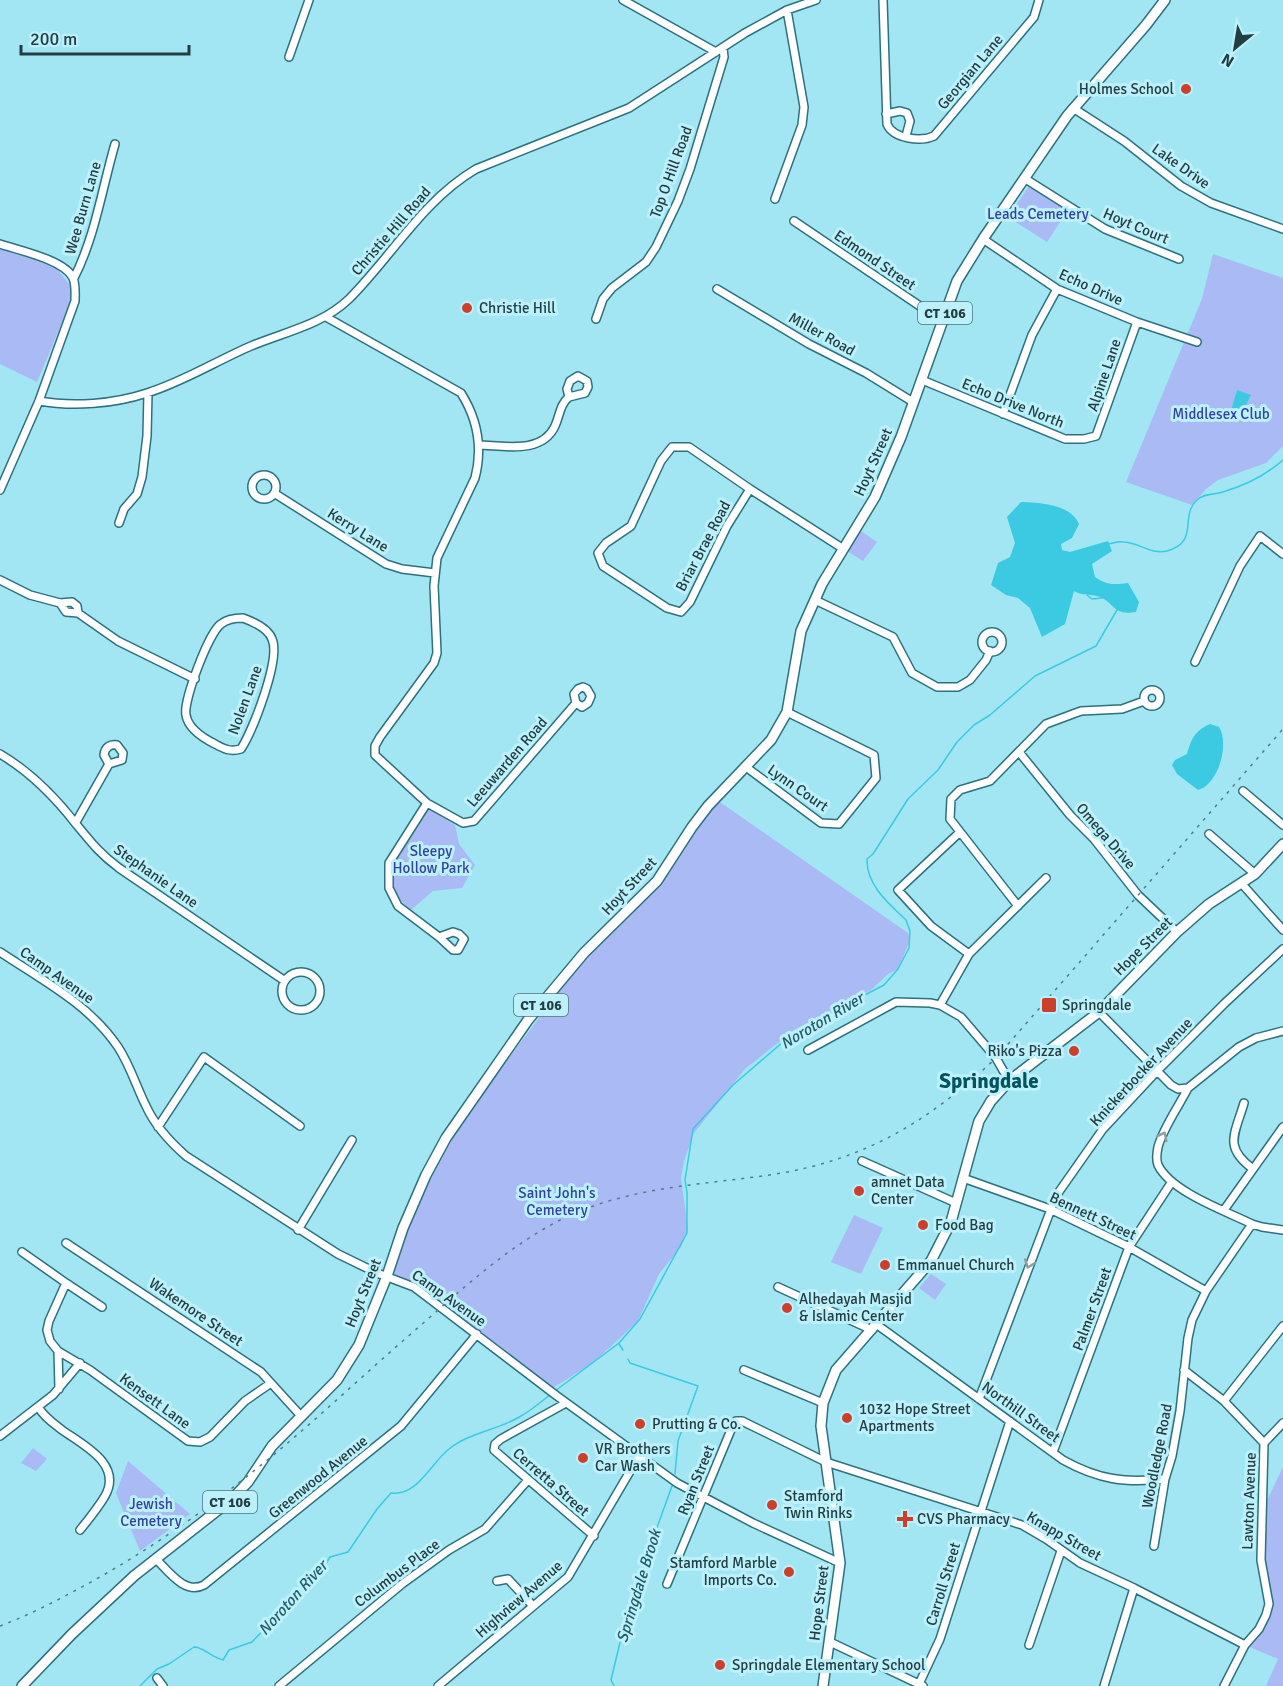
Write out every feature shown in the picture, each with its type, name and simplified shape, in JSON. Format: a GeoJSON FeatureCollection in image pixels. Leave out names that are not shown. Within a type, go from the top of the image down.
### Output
{"type":"FeatureCollection","features":[{"type":"Feature","properties":{"kind":"main road","name":"Hoyt Street"},"geometry":{"type":"LineString","coordinates":[[22,1686],[82,1624],[156,1559],[232,1499],[248,1482],[267,1452],[331,1387],[348,1365],[359,1345],[387,1276],[403,1228],[426,1175],[446,1138],[528,1020],[584,953],[657,881],[703,813],[771,740],[787,712],[801,631],[842,548],[874,498],[901,437],[957,281],[1073,108],[1146,26],[1165,0]]}},
{"type":"Feature","properties":{"kind":"main road","name":"Hope Street"},"geometry":{"type":"LineString","coordinates":[[824,1686],[840,1563],[821,1426],[822,1403],[836,1370],[931,1262],[945,1236],[979,1121],[991,1101],[1009,1081],[1099,1011],[1177,932],[1209,904],[1255,874],[1283,844]]}},
{"type":"Feature","properties":{"kind":"street"},"geometry":{"type":"LineString","coordinates":[[289,57],[309,0]]}},
{"type":"Feature","properties":{"kind":"street"},"geometry":{"type":"LineString","coordinates":[[623,0],[716,52]]}},
{"type":"Feature","properties":{"kind":"street","name":"Christie Hill Road"},"geometry":{"type":"LineString","coordinates":[[39,400],[70,404],[96,403],[148,393],[251,346],[327,317],[347,300],[433,202],[455,181],[476,169],[628,108],[745,33],[787,10],[816,0]]}},
{"type":"Feature","properties":{"kind":"street"},"geometry":{"type":"LineString","coordinates":[[883,0],[886,114],[889,130],[906,136],[910,121],[907,113],[900,111],[886,114]]}},
{"type":"Feature","properties":{"kind":"street","name":"Georgian Lane"},"geometry":{"type":"LineString","coordinates":[[906,136],[918,140],[934,136],[1034,17],[1039,0]]}},
{"type":"Feature","properties":{"kind":"street"},"geometry":{"type":"LineString","coordinates":[[775,199],[802,125],[804,106],[787,10]]}},
{"type":"Feature","properties":{"kind":"street","name":"Top O Hill Road"},"geometry":{"type":"LineString","coordinates":[[596,319],[603,299],[612,288],[646,261],[656,247],[672,215],[690,169],[721,68],[724,57],[723,48]]}},
{"type":"Feature","properties":{"kind":"street","name":"Lake Drive"},"geometry":{"type":"LineString","coordinates":[[1073,108],[1124,141],[1181,186],[1211,203],[1283,229]]}},
{"type":"Feature","properties":{"kind":"street","name":"Wee Burn Lane"},"geometry":{"type":"LineString","coordinates":[[74,278],[89,244],[115,144]]}},
{"type":"Feature","properties":{"kind":"street","name":"Hoyt Court"},"geometry":{"type":"LineString","coordinates":[[1024,178],[1105,230],[1179,259]]}},
{"type":"Feature","properties":{"kind":"street","name":"Edmond Street"},"geometry":{"type":"LineString","coordinates":[[794,221],[942,321]]}},
{"type":"Feature","properties":{"kind":"street","name":"Echo Drive"},"geometry":{"type":"LineString","coordinates":[[983,239],[1057,289],[1137,322],[1197,342]]}},
{"type":"Feature","properties":{"kind":"street"},"geometry":{"type":"LineString","coordinates":[[0,244],[58,263],[68,270],[74,278],[75,302],[39,400],[0,490]]}},
{"type":"Feature","properties":{"kind":"street","name":"Miller Road"},"geometry":{"type":"LineString","coordinates":[[717,289],[809,344],[866,373],[914,402]]}},
{"type":"Feature","properties":{"kind":"street"},"geometry":{"type":"LineString","coordinates":[[1003,414],[1032,335],[1057,289]]}},
{"type":"Feature","properties":{"kind":"street","name":"Leeuwarden Road"},"geometry":{"type":"LineString","coordinates":[[327,317],[461,393],[471,408],[479,445],[479,465],[476,478],[441,548],[435,573],[437,653],[426,675],[375,746],[375,755],[427,803],[464,823],[474,821],[576,703]]}},
{"type":"Feature","properties":{"kind":"street","name":"Alpine Lane"},"geometry":{"type":"LineString","coordinates":[[1096,436],[1137,322]]}},
{"type":"Feature","properties":{"kind":"street","name":"Echo Drive North"},"geometry":{"type":"LineString","coordinates":[[922,380],[1065,439],[1084,440],[1096,436]]}},
{"type":"Feature","properties":{"kind":"street"},"geometry":{"type":"LineString","coordinates":[[119,524],[124,509],[137,494],[142,477],[147,436],[148,393]]}},
{"type":"Feature","properties":{"kind":"street"},"geometry":{"type":"LineString","coordinates":[[479,445],[525,446],[542,442],[551,435],[561,406],[569,396]]}},
{"type":"Feature","properties":{"kind":"street","name":"Briar Brae Road"},"geometry":{"type":"LineString","coordinates":[[750,489],[727,526],[690,602],[681,612],[667,608],[603,566],[598,553],[606,543],[631,526],[661,461],[672,447],[689,447],[842,548]]}},
{"type":"Feature","properties":{"kind":"street","name":"Kerry Lane"},"geometry":{"type":"LineString","coordinates":[[274,493],[386,564],[402,569],[435,573]]}},
{"type":"Feature","properties":{"kind":"street"},"geometry":{"type":"LineString","coordinates":[[1195,662],[1240,566],[1260,536],[1283,554]]}},
{"type":"Feature","properties":{"kind":"street"},"geometry":{"type":"LineString","coordinates":[[0,580],[30,595],[60,603],[72,602],[77,606],[78,613]]}},
{"type":"Feature","properties":{"kind":"street"},"geometry":{"type":"LineString","coordinates":[[815,600],[893,637],[912,673],[937,687],[958,687],[970,680],[986,660],[990,651]]}},
{"type":"Feature","properties":{"kind":"street"},"geometry":{"type":"LineString","coordinates":[[60,603],[66,612],[78,613],[118,641],[195,679]]}},
{"type":"Feature","properties":{"kind":"street","name":"Nolen Lane"},"geometry":{"type":"LineString","coordinates":[[243,618],[253,621],[271,636],[275,647],[267,688],[241,749],[233,752],[224,749],[199,734],[189,723],[186,715],[186,702],[195,679],[212,636],[220,624],[231,619],[243,618]]}},
{"type":"Feature","properties":{"kind":"street"},"geometry":{"type":"LineString","coordinates":[[1018,906],[950,819],[951,799],[960,790],[990,781],[1046,724],[1081,711],[1122,709],[1144,701]]}},
{"type":"Feature","properties":{"kind":"street","name":"Lynn Court"},"geometry":{"type":"LineString","coordinates":[[746,767],[822,823],[839,824],[876,778],[874,755],[787,712]]}},
{"type":"Feature","properties":{"kind":"street","name":"Omega Drive"},"geometry":{"type":"LineString","coordinates":[[1019,752],[1138,894],[1177,932]]}},
{"type":"Feature","properties":{"kind":"street","name":"Stephanie Lane"},"geometry":{"type":"LineString","coordinates":[[0,754],[38,782],[76,822],[98,852],[118,868],[285,981]]}},
{"type":"Feature","properties":{"kind":"street"},"geometry":{"type":"LineString","coordinates":[[76,822],[109,764]]}},
{"type":"Feature","properties":{"kind":"street"},"geometry":{"type":"LineString","coordinates":[[1244,792],[1283,825]]}},
{"type":"Feature","properties":{"kind":"street"},"geometry":{"type":"LineString","coordinates":[[427,803],[389,863],[389,888],[398,906],[439,937]]}},
{"type":"Feature","properties":{"kind":"street"},"geometry":{"type":"LineString","coordinates":[[959,833],[898,890],[931,926],[969,954]]}},
{"type":"Feature","properties":{"kind":"street"},"geometry":{"type":"LineString","coordinates":[[1209,834],[1255,874]]}},
{"type":"Feature","properties":{"kind":"street"},"geometry":{"type":"LineString","coordinates":[[940,1005],[969,954],[1046,879]]}},
{"type":"Feature","properties":{"kind":"street"},"geometry":{"type":"LineString","coordinates":[[1242,884],[1283,930]]}},
{"type":"Feature","properties":{"kind":"street","name":"Knickerbocker Avenue"},"geometry":{"type":"LineString","coordinates":[[979,1400],[1056,1196],[1103,1129],[1225,1003],[1283,949]]}},
{"type":"Feature","properties":{"kind":"street","name":"Camp Avenue"},"geometry":{"type":"LineString","coordinates":[[0,952],[94,1017],[120,1049],[146,1107],[158,1127],[186,1156],[338,1254],[414,1287],[566,1403],[677,1483],[703,1498],[840,1563]]}},
{"type":"Feature","properties":{"kind":"street"},"geometry":{"type":"LineString","coordinates":[[305,973],[311,976],[320,987],[319,997],[310,1008],[298,1010],[290,1007],[281,995],[282,984],[285,981],[297,974],[305,973]]}},
{"type":"Feature","properties":{"kind":"street"},"geometry":{"type":"LineString","coordinates":[[807,1050],[896,1002],[940,1005],[957,1013],[978,1036],[996,1058],[1009,1081]]}},
{"type":"Feature","properties":{"kind":"street"},"geometry":{"type":"LineString","coordinates":[[1099,1011],[1171,1085],[1178,1089],[1188,1088]]}},
{"type":"Feature","properties":{"kind":"street"},"geometry":{"type":"LineString","coordinates":[[1283,1031],[1256,1038],[1239,1047],[1188,1088],[1158,1147],[1158,1165],[1171,1182],[1252,1224],[1283,1230]]}},
{"type":"Feature","properties":{"kind":"street"},"geometry":{"type":"LineString","coordinates":[[158,1127],[204,1057],[300,1126]]}},
{"type":"Feature","properties":{"kind":"street"},"geometry":{"type":"LineString","coordinates":[[1244,1103],[1235,1133],[1234,1149],[1242,1161],[1253,1168]]}},
{"type":"Feature","properties":{"kind":"street"},"geometry":{"type":"LineString","coordinates":[[1224,1210],[1283,1127]]}},
{"type":"Feature","properties":{"kind":"street"},"geometry":{"type":"LineString","coordinates":[[298,1230],[352,1140]]}},
{"type":"Feature","properties":{"kind":"street"},"geometry":{"type":"LineString","coordinates":[[862,1161],[956,1203]]}},
{"type":"Feature","properties":{"kind":"street","name":"Bennett Street"},"geometry":{"type":"LineString","coordinates":[[963,1178],[1050,1209],[1129,1247],[1206,1291]]}},
{"type":"Feature","properties":{"kind":"street","name":"Palmer Street"},"geometry":{"type":"LineString","coordinates":[[1053,1452],[1129,1247],[1171,1182]]}},
{"type":"Feature","properties":{"kind":"street"},"geometry":{"type":"LineString","coordinates":[[1184,1370],[1192,1320],[1206,1291],[1252,1224]]}},
{"type":"Feature","properties":{"kind":"street","name":"Wakemore Street"},"geometry":{"type":"LineString","coordinates":[[66,1243],[255,1368],[267,1377],[301,1416]]}},
{"type":"Feature","properties":{"kind":"street"},"geometry":{"type":"LineString","coordinates":[[22,1252],[102,1307]]}},
{"type":"Feature","properties":{"kind":"street"},"geometry":{"type":"LineString","coordinates":[[59,1389],[58,1351],[50,1341],[47,1330],[66,1283]]}},
{"type":"Feature","properties":{"kind":"street","name":"Northill Street"},"geometry":{"type":"LineString","coordinates":[[778,1287],[874,1327],[1076,1467],[1103,1477],[1129,1481],[1165,1479]]}},
{"type":"Feature","properties":{"kind":"street"},"geometry":{"type":"LineString","coordinates":[[1224,1401],[1283,1326]]}},
{"type":"Feature","properties":{"kind":"street","name":"Greenwood Avenue"},"geometry":{"type":"LineString","coordinates":[[156,1559],[189,1588],[198,1588],[208,1583],[401,1426],[416,1411],[477,1334]]}},
{"type":"Feature","properties":{"kind":"street","name":"Kensett Lane"},"geometry":{"type":"LineString","coordinates":[[58,1351],[80,1363],[183,1438],[195,1443],[210,1437],[245,1401],[271,1383]]}},
{"type":"Feature","properties":{"kind":"street"},"geometry":{"type":"LineString","coordinates":[[0,1436],[39,1408],[59,1389],[80,1363]]}},
{"type":"Feature","properties":{"kind":"street"},"geometry":{"type":"LineString","coordinates":[[744,1370],[822,1403]]}},
{"type":"Feature","properties":{"kind":"street","name":"Lawton Avenue"},"geometry":{"type":"LineString","coordinates":[[1184,1370],[1224,1401],[1264,1443],[1261,1560],[1269,1604],[1259,1629],[1245,1645],[1224,1686]]}},
{"type":"Feature","properties":{"kind":"street","name":"Woodledge Road"},"geometry":{"type":"LineString","coordinates":[[1154,1546],[1165,1479],[1179,1420],[1184,1370]]}},
{"type":"Feature","properties":{"kind":"street","name":"Cerretta Street"},"geometry":{"type":"LineString","coordinates":[[566,1403],[501,1439],[493,1447],[499,1456],[594,1536]]}},
{"type":"Feature","properties":{"kind":"street"},"geometry":{"type":"LineString","coordinates":[[39,1408],[45,1417],[99,1457],[110,1475],[106,1494],[80,1530]]}},
{"type":"Feature","properties":{"kind":"street","name":"Knapp Street"},"geometry":{"type":"LineString","coordinates":[[736,1421],[742,1421],[826,1461],[1022,1525],[1080,1563],[1245,1645]]}},
{"type":"Feature","properties":{"kind":"street","name":"Ryan Street"},"geometry":{"type":"LineString","coordinates":[[667,1584],[736,1421]]}},
{"type":"Feature","properties":{"kind":"street","name":"Carroll Street"},"geometry":{"type":"LineString","coordinates":[[921,1685],[940,1639],[1010,1421]]}},
{"type":"Feature","properties":{"kind":"street"},"geometry":{"type":"LineString","coordinates":[[1264,1443],[1283,1423]]}},
{"type":"Feature","properties":{"kind":"street","name":"Highview Avenue"},"geometry":{"type":"LineString","coordinates":[[438,1686],[568,1577],[639,1456]]}},
{"type":"Feature","properties":{"kind":"street","name":"Columbus Place"},"geometry":{"type":"LineString","coordinates":[[279,1686],[402,1584],[449,1550],[485,1529],[528,1480]]}},
{"type":"Feature","properties":{"kind":"street"},"geometry":{"type":"LineString","coordinates":[[1029,1645],[1061,1551]]}},
{"type":"Feature","properties":{"kind":"street"},"geometry":{"type":"LineString","coordinates":[[496,1581],[508,1580],[533,1606]]}},
{"type":"Feature","properties":{"kind":"street"},"geometry":{"type":"LineString","coordinates":[[1104,1686],[1134,1588]]}},
{"type":"Feature","properties":{"kind":"street"},"geometry":{"type":"LineString","coordinates":[[830,1642],[921,1685]]}},
{"type":"Feature","properties":{"kind":"street"},"geometry":{"type":"LineString","coordinates":[[157,1678],[163,1686]]}},
{"type":"Feature","properties":{"kind":"green space","name":"Leads Cemetery"},"geometry":{"type":"Polygon","coordinates":[[[1029,186],[1068,210],[1047,242],[1008,217],[1029,186]]]}},
{"type":"Feature","properties":{"kind":"green space"},"geometry":{"type":"Polygon","coordinates":[[[0,248],[56,267],[71,287],[70,304],[37,382],[0,364],[0,248]]]}},
{"type":"Feature","properties":{"kind":"green space","name":"Middlesex Club"},"geometry":{"type":"Polygon","coordinates":[[[1213,254],[1283,278],[1283,446],[1266,463],[1218,480],[1206,489],[1192,505],[1126,482],[1202,299],[1213,254]]]}},
{"type":"Feature","properties":{"kind":"green space"},"geometry":{"type":"Polygon","coordinates":[[[861,531],[877,542],[863,561],[847,551],[861,531]]]}},
{"type":"Feature","properties":{"kind":"green space","name":"Saint John's Cemetery"},"geometry":{"type":"Polygon","coordinates":[[[717,800],[908,933],[910,940],[898,969],[888,974],[871,990],[794,1030],[745,1069],[694,1133],[684,1161],[681,1178],[688,1229],[681,1247],[659,1274],[638,1321],[593,1363],[551,1389],[408,1280],[391,1274],[449,1138],[592,948],[644,900],[717,800]]]}},
{"type":"Feature","properties":{"kind":"green space","name":"Sleepy Hollow Park"},"geometry":{"type":"Polygon","coordinates":[[[427,807],[455,825],[459,844],[475,865],[462,888],[433,891],[411,910],[400,900],[394,888],[392,868],[394,860],[427,807]]]}},
{"type":"Feature","properties":{"kind":"green space"},"geometry":{"type":"Polygon","coordinates":[[[854,1215],[883,1228],[861,1274],[831,1262],[854,1215]]]}},
{"type":"Feature","properties":{"kind":"green space"},"geometry":{"type":"Polygon","coordinates":[[[931,1274],[946,1284],[935,1300],[919,1288],[931,1274]]]}},
{"type":"Feature","properties":{"kind":"green space"},"geometry":{"type":"Polygon","coordinates":[[[33,1448],[47,1459],[36,1471],[21,1463],[33,1448]]]}},
{"type":"Feature","properties":{"kind":"green space","name":"Jewish Cemetery"},"geometry":{"type":"Polygon","coordinates":[[[128,1461],[190,1514],[140,1551],[116,1493],[128,1461]]]}},
{"type":"Feature","properties":{"kind":"green space"},"geometry":{"type":"Polygon","coordinates":[[[1283,1467],[1283,1686],[1266,1686],[1278,1659],[1245,1645],[1253,1637],[1269,1604],[1261,1570],[1261,1513],[1283,1467]]]}},
{"type":"Feature","properties":{"kind":"shaded area"},"geometry":{"type":"Polygon","coordinates":[[[1237,390],[1251,395],[1246,405],[1253,409],[1250,418],[1231,411],[1237,390]]]}},
{"type":"Feature","properties":{"kind":"shaded area"},"geometry":{"type":"Polygon","coordinates":[[[1021,502],[1054,506],[1075,517],[1079,524],[1072,538],[1061,544],[1062,550],[1070,552],[1108,541],[1112,551],[1092,564],[1095,577],[1110,584],[1128,583],[1139,602],[1136,612],[1122,612],[1097,596],[1074,591],[1065,624],[1042,637],[1030,608],[1018,598],[1006,595],[991,585],[998,563],[1010,557],[1015,543],[1007,517],[1021,502]]]}},
{"type":"Feature","properties":{"kind":"shaded area"},"geometry":{"type":"Polygon","coordinates":[[[1210,724],[1219,727],[1222,734],[1222,753],[1220,763],[1211,780],[1205,787],[1198,790],[1177,774],[1172,765],[1175,760],[1187,754],[1197,733],[1210,724]]]}},
{"type":"Feature","properties":{"kind":"waterway","name":"Noroton River"},"geometry":{"type":"LineString","coordinates":[[1109,544],[1129,543],[1161,552],[1177,547],[1186,535],[1189,513],[1197,500],[1203,496],[1223,492],[1247,483],[1283,460]]}},
{"type":"Feature","properties":{"kind":"waterway","name":"Noroton River"},"geometry":{"type":"LineString","coordinates":[[1087,595],[1092,599],[1102,598]]}},
{"type":"Feature","properties":{"kind":"waterway","name":"Noroton River"},"geometry":{"type":"LineString","coordinates":[[555,1391],[619,1343],[640,1319],[687,1233],[685,1180],[693,1129],[733,1085],[783,1042],[826,1015],[884,985],[898,969],[909,948],[910,931],[906,920],[874,886],[867,859],[873,854],[908,799],[938,770],[957,742],[974,725],[990,715],[1035,676],[1096,646],[1117,610]]}},
{"type":"Feature","properties":{"kind":"waterway","name":"Springdale Brook"},"geometry":{"type":"LineString","coordinates":[[619,1344],[623,1350]]}},
{"type":"Feature","properties":{"kind":"waterway","name":"Springdale Brook"},"geometry":{"type":"LineString","coordinates":[[628,1359],[630,1363],[698,1386],[678,1441],[675,1474]]}},
{"type":"Feature","properties":{"kind":"waterway","name":"Noroton River"},"geometry":{"type":"LineString","coordinates":[[140,1686],[157,1669],[169,1664],[194,1647],[223,1660],[229,1650],[252,1642],[322,1570],[330,1557],[348,1552],[377,1509],[391,1493],[400,1493],[416,1485],[442,1455],[457,1443],[512,1421],[551,1394]]}},
{"type":"Feature","properties":{"kind":"waterway","name":"Springdale Brook"},"geometry":{"type":"LineString","coordinates":[[614,1686],[611,1680],[629,1605],[672,1486]]}},
{"type":"Feature","properties":{"kind":"railway"},"geometry":{"type":"LineString","coordinates":[[0,1626],[101,1576],[142,1552],[203,1510],[283,1447],[481,1273],[542,1230],[589,1207],[615,1199],[668,1188],[776,1174],[839,1158],[895,1134],[946,1101],[996,1058],[1283,729]]}},
{"type":"Feature","properties":{"kind":"place","name":"Holmes School"},"geometry":{"type":"Point","coordinates":[1186,89]}},
{"type":"Feature","properties":{"kind":"place","name":"Christie Hill"},"geometry":{"type":"Point","coordinates":[467,308]}},
{"type":"Feature","properties":{"kind":"place","name":"Springdale"},"geometry":{"type":"Point","coordinates":[1049,1005]}},
{"type":"Feature","properties":{"kind":"place","name":"Riko's Pizza"},"geometry":{"type":"Point","coordinates":[1074,1051]}},
{"type":"Feature","properties":{"kind":"place","name":"amnet Data Center"},"geometry":{"type":"Point","coordinates":[859,1191]}},
{"type":"Feature","properties":{"kind":"place","name":"Food Bag"},"geometry":{"type":"Point","coordinates":[923,1225]}},
{"type":"Feature","properties":{"kind":"place","name":"Emmanuel Church"},"geometry":{"type":"Point","coordinates":[885,1265]}},
{"type":"Feature","properties":{"kind":"place","name":"Alhedayah Masjid & Islamic Center"},"geometry":{"type":"Point","coordinates":[787,1308]}},
{"type":"Feature","properties":{"kind":"place","name":"1032 Hope Street Apartments"},"geometry":{"type":"Point","coordinates":[847,1418]}},
{"type":"Feature","properties":{"kind":"place","name":"Prutting & Co."},"geometry":{"type":"Point","coordinates":[640,1424]}},
{"type":"Feature","properties":{"kind":"place","name":"VR Brothers Car Wash"},"geometry":{"type":"Point","coordinates":[583,1458]}},
{"type":"Feature","properties":{"kind":"place","name":"Stamford Twin Rinks"},"geometry":{"type":"Point","coordinates":[772,1505]}},
{"type":"Feature","properties":{"kind":"place","name":"CVS Pharmacy"},"geometry":{"type":"Point","coordinates":[905,1519]}},
{"type":"Feature","properties":{"kind":"place","name":"Stamford Marble Imports Co."},"geometry":{"type":"Point","coordinates":[789,1572]}},
{"type":"Feature","properties":{"kind":"place","name":"Springdale Elementary School"},"geometry":{"type":"Point","coordinates":[720,1665]}},
{"type":"Feature","properties":{"kind":"district","name":"Springdale"},"geometry":{"type":"Point","coordinates":[989,1081]}}]}
